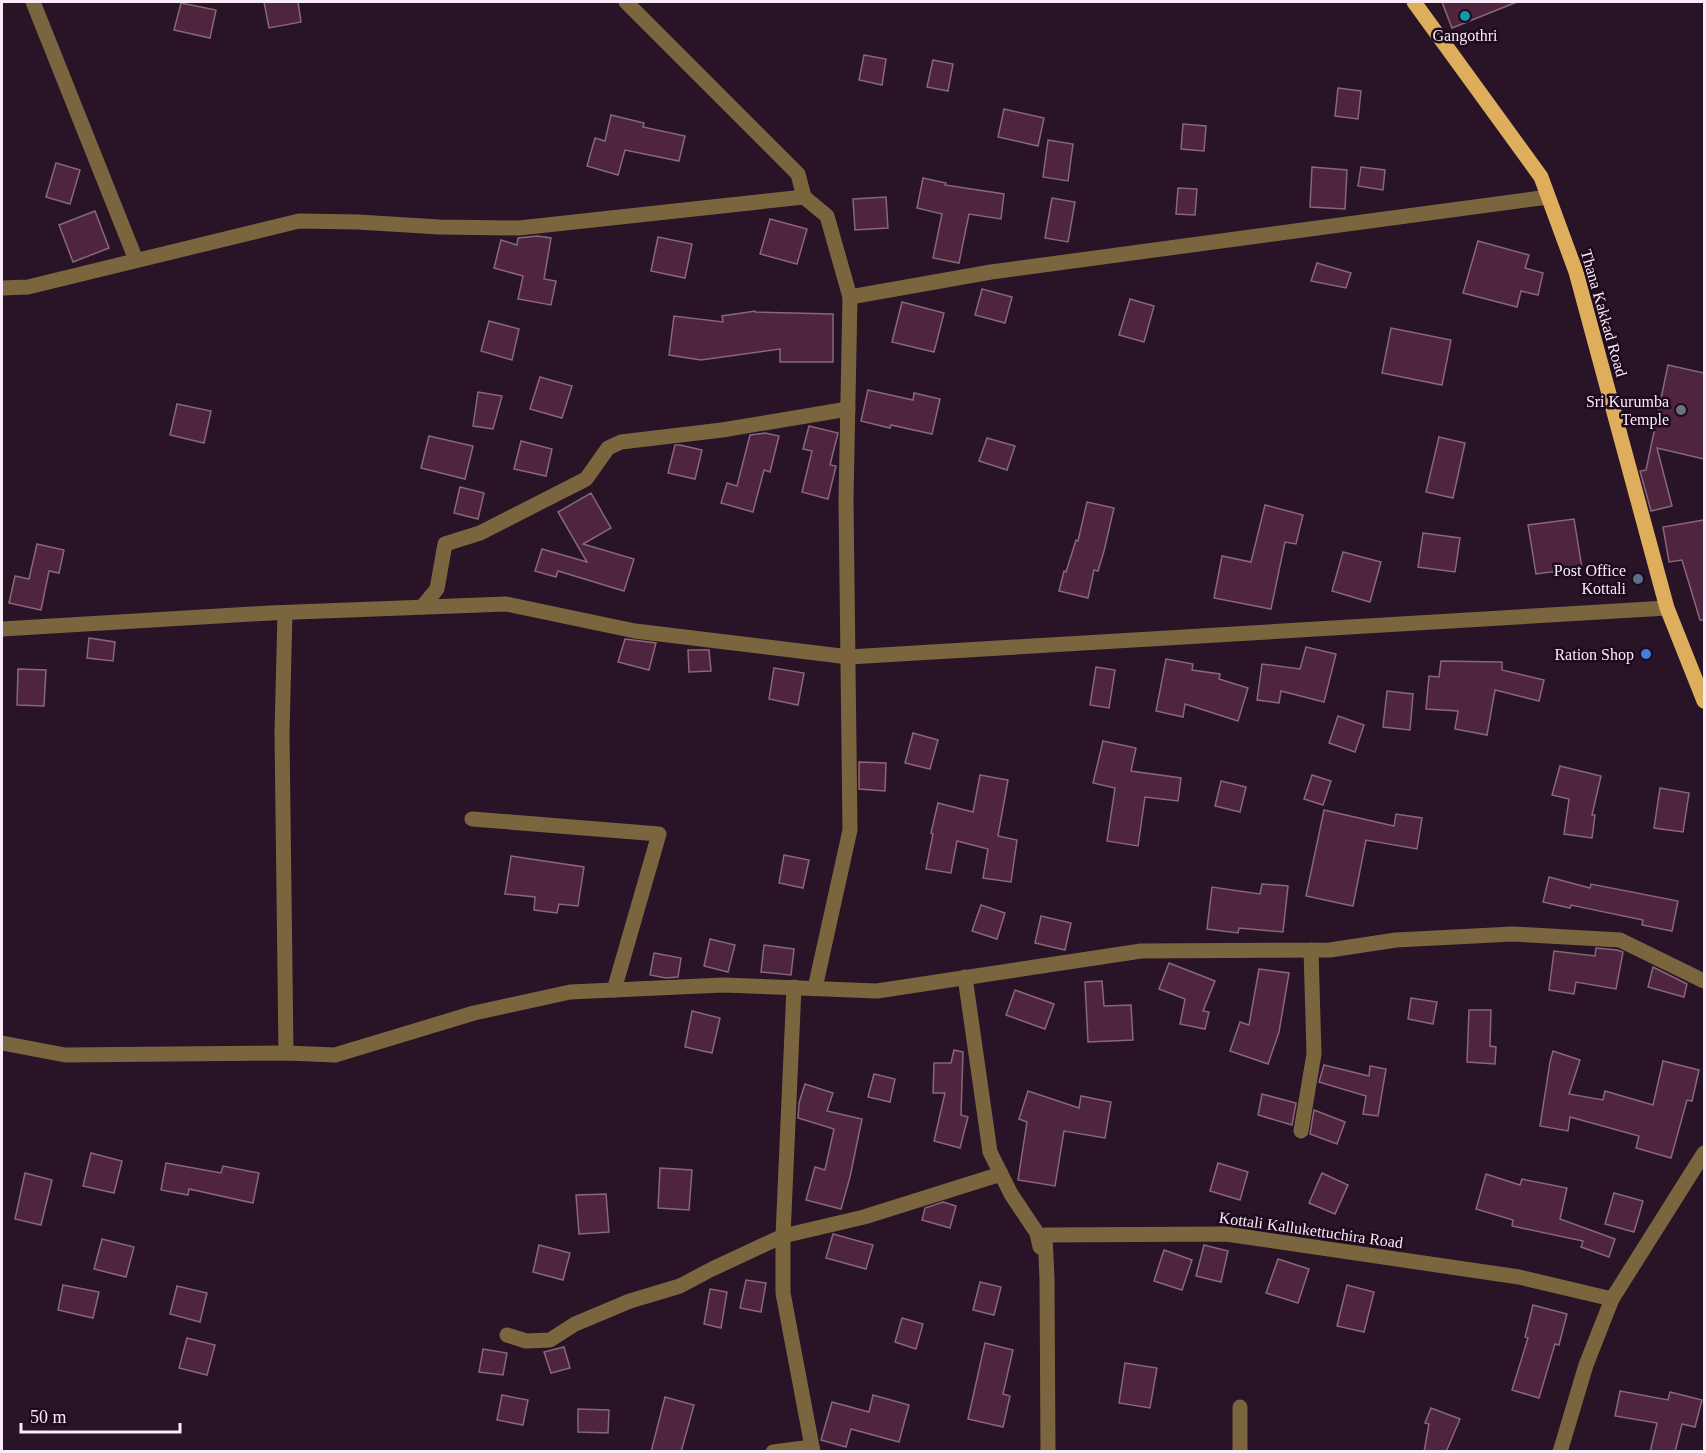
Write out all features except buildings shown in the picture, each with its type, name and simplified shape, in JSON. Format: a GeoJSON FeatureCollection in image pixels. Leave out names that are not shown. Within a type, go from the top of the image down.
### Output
{"type":"FeatureCollection","features":[{"type":"Feature","properties":{"kind":"main road","name":"Thana Kakkad Road"},"geometry":{"type":"LineString","coordinates":[[1414,2],[1540,177],[1575,272],[1668,608],[1698,669],[1704,701]]}},
{"type":"Feature","properties":{"kind":"street"},"geometry":{"type":"LineString","coordinates":[[33,2],[136,261]]}},
{"type":"Feature","properties":{"kind":"street"},"geometry":{"type":"LineString","coordinates":[[626,2],[798,174],[804,197],[827,216],[850,297],[846,499],[850,830],[815,988]]}},
{"type":"Feature","properties":{"kind":"street"},"geometry":{"type":"LineString","coordinates":[[2,288],[28,286],[299,221],[519,228],[804,197]]}},
{"type":"Feature","properties":{"kind":"street"},"geometry":{"type":"LineString","coordinates":[[850,297],[991,272],[1548,197]]}},
{"type":"Feature","properties":{"kind":"street"},"geometry":{"type":"LineString","coordinates":[[422,607],[436,589],[445,544],[480,533],[586,479],[608,448],[621,442],[722,430],[848,410]]}},
{"type":"Feature","properties":{"kind":"street"},"geometry":{"type":"LineString","coordinates":[[2,629],[285,613],[506,604],[635,631],[849,657],[1668,608]]}},
{"type":"Feature","properties":{"kind":"street"},"geometry":{"type":"LineString","coordinates":[[285,613],[282,733],[286,1053]]}},
{"type":"Feature","properties":{"kind":"street"},"geometry":{"type":"LineString","coordinates":[[472,819],[659,834],[614,990]]}},
{"type":"Feature","properties":{"kind":"street"},"geometry":{"type":"LineString","coordinates":[[2,1043],[65,1055],[286,1053],[335,1055],[474,1013],[570,992],[723,985],[877,991],[1141,951],[1330,950],[1396,940],[1513,934],[1620,940],[1704,981]]}},
{"type":"Feature","properties":{"kind":"street"},"geometry":{"type":"LineString","coordinates":[[1301,1131],[1314,1054],[1311,950]]}},
{"type":"Feature","properties":{"kind":"street"},"geometry":{"type":"LineString","coordinates":[[965,977],[990,1152],[1011,1194],[1037,1233],[1047,1279]]}},
{"type":"Feature","properties":{"kind":"street"},"geometry":{"type":"LineString","coordinates":[[773,1452],[812,1449],[783,1293],[783,1236],[794,987]]}},
{"type":"Feature","properties":{"kind":"street"},"geometry":{"type":"LineString","coordinates":[[1560,1452],[1586,1365],[1612,1299],[1704,1153]]}},
{"type":"Feature","properties":{"kind":"street"},"geometry":{"type":"LineString","coordinates":[[507,1335],[526,1341],[550,1340],[575,1324],[630,1301],[680,1286],[783,1236],[864,1217],[1001,1174]]}},
{"type":"Feature","properties":{"kind":"street","name":"Kottali Kallukettuchira Road"},"geometry":{"type":"LineString","coordinates":[[1048,1452],[1045,1235],[1226,1234],[1519,1277],[1612,1299]]}},
{"type":"Feature","properties":{"kind":"street"},"geometry":{"type":"LineString","coordinates":[[1240,1407],[1240,1452]]}},
{"type":"Feature","properties":{"kind":"place","name":"Gangothri"},"geometry":{"type":"Point","coordinates":[1465,16]}},
{"type":"Feature","properties":{"kind":"place","name":"Sri Kurumba Temple"},"geometry":{"type":"Point","coordinates":[1681,410]}},
{"type":"Feature","properties":{"kind":"place","name":"Post Office Kottali"},"geometry":{"type":"Point","coordinates":[1638,579]}},
{"type":"Feature","properties":{"kind":"place","name":"Ration Shop"},"geometry":{"type":"Point","coordinates":[1646,654]}}]}
